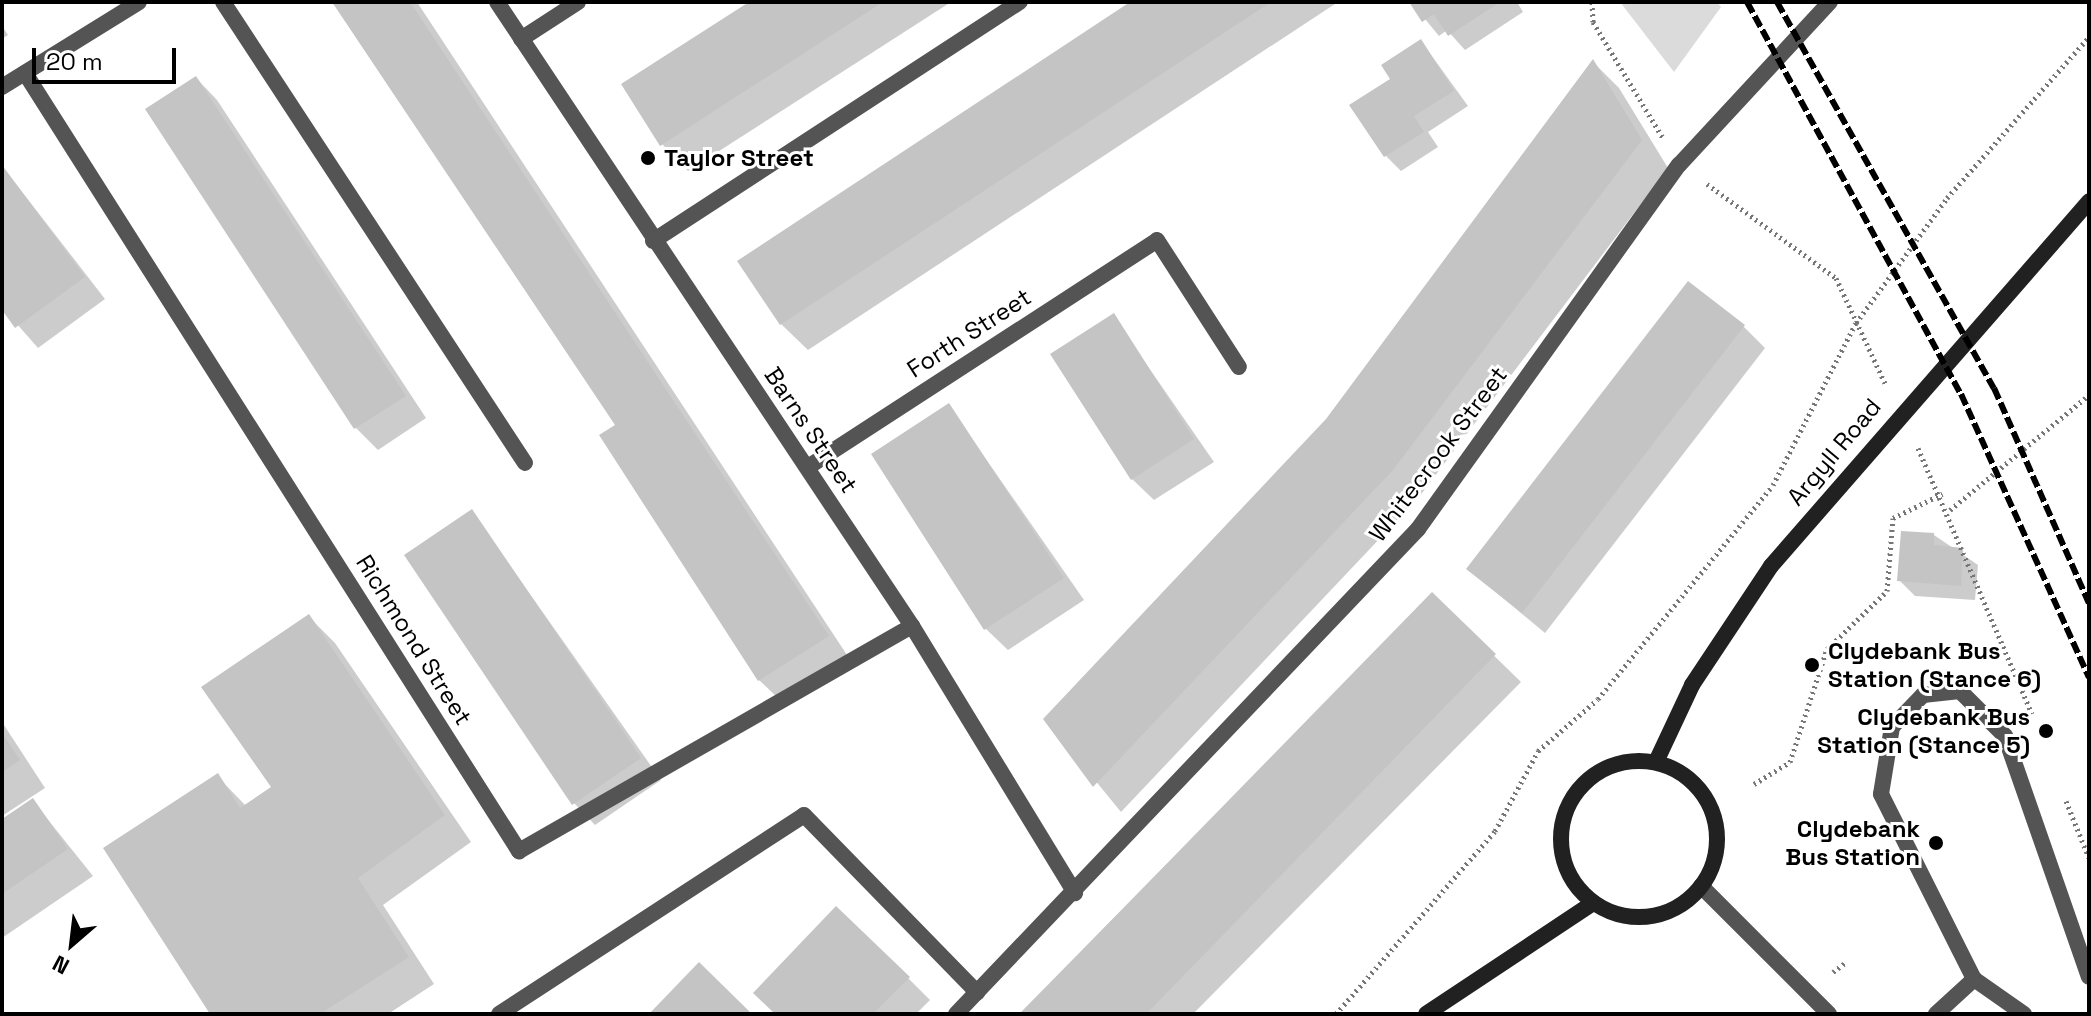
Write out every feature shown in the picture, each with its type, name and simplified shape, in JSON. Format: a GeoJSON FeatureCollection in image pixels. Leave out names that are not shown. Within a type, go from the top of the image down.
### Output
{"type":"FeatureCollection","features":[{"type":"Feature","properties":{"kind":"street"},"geometry":{"type":"LineString","coordinates":[[2,87],[139,2]]}},
{"type":"Feature","properties":{"kind":"street"},"geometry":{"type":"LineString","coordinates":[[223,2],[525,463]]}},
{"type":"Feature","properties":{"kind":"street","name":"Barns Street"},"geometry":{"type":"LineString","coordinates":[[497,2],[653,241],[808,467],[912,626],[1075,893]]}},
{"type":"Feature","properties":{"kind":"street"},"geometry":{"type":"LineString","coordinates":[[521,39],[578,2]]}},
{"type":"Feature","properties":{"kind":"street"},"geometry":{"type":"LineString","coordinates":[[653,241],[1020,2]]}},
{"type":"Feature","properties":{"kind":"street","name":"Whitecrook Street"},"geometry":{"type":"LineString","coordinates":[[956,1014],[1075,893],[1418,529],[1679,165],[1830,2]]}},
{"type":"Feature","properties":{"kind":"street","name":"Richmond Street"},"geometry":{"type":"LineString","coordinates":[[25,73],[519,851],[912,626]]}},
{"type":"Feature","properties":{"kind":"street","name":"Argyll Road"},"geometry":{"type":"LineString","coordinates":[[1656,762],[1692,685],[1771,566],[1899,411],[2089,201]]}},
{"type":"Feature","properties":{"kind":"street","name":"Forth Street"},"geometry":{"type":"LineString","coordinates":[[808,467],[1157,240],[1239,367]]}},
{"type":"Feature","properties":{"kind":"street"},"geometry":{"type":"LineString","coordinates":[[2024,1014],[1974,979],[1881,794],[1892,727],[1923,695],[1960,691],[2005,736],[2089,977]]}},
{"type":"Feature","properties":{"kind":"street"},"geometry":{"type":"LineString","coordinates":[[1626,761],[1656,762],[1685,774],[1706,797],[1717,828],[1715,858],[1701,886],[1680,906],[1651,916],[1621,916],[1593,903],[1572,881],[1561,852],[1562,822],[1574,794],[1596,772],[1626,761]]}},
{"type":"Feature","properties":{"kind":"street"},"geometry":{"type":"LineString","coordinates":[[499,1014],[804,815],[977,992]]}},
{"type":"Feature","properties":{"kind":"street"},"geometry":{"type":"LineString","coordinates":[[1701,886],[1829,1014]]}},
{"type":"Feature","properties":{"kind":"street"},"geometry":{"type":"LineString","coordinates":[[1426,1014],[1593,903]]}},
{"type":"Feature","properties":{"kind":"street"},"geometry":{"type":"LineString","coordinates":[[1936,1014],[1974,979]]}},
{"type":"Feature","properties":{"kind":"path"},"geometry":{"type":"LineString","coordinates":[[1592,2],[1593,22],[1679,165],[1798,243],[1836,278],[1950,510],[2037,727]]}},
{"type":"Feature","properties":{"kind":"path"},"geometry":{"type":"LineString","coordinates":[[1336,1014],[1495,831],[1538,751],[1598,699],[1773,485],[1856,323],[1947,198],[2089,37]]}},
{"type":"Feature","properties":{"kind":"path"},"geometry":{"type":"LineString","coordinates":[[1950,510],[2089,395]]}},
{"type":"Feature","properties":{"kind":"path"},"geometry":{"type":"LineString","coordinates":[[1754,784],[1790,762],[1827,649],[1887,591],[1893,518],[1942,494]]}},
{"type":"Feature","properties":{"kind":"path"},"geometry":{"type":"LineString","coordinates":[[2060,786],[2089,858]]}},
{"type":"Feature","properties":{"kind":"shaded area"},"geometry":{"type":"Polygon","coordinates":[[[1620,2],[1717,2],[1721,7],[1674,72],[1620,2]]]}},
{"type":"Feature","properties":{"kind":"building"},"geometry":{"type":"Polygon","coordinates":[[[332,2],[410,2],[829,636],[758,681],[599,435],[615,425],[332,2]]]}},
{"type":"Feature","properties":{"kind":"building"},"geometry":{"type":"Polygon","coordinates":[[[749,2],[883,2],[660,146],[621,84],[749,2]]]}},
{"type":"Feature","properties":{"kind":"building"},"geometry":{"type":"Polygon","coordinates":[[[1130,2],[1271,2],[780,325],[737,261],[1130,2]]]}},
{"type":"Feature","properties":{"kind":"building"},"geometry":{"type":"Polygon","coordinates":[[[1409,2],[1500,2],[1448,36],[1434,14],[1422,22],[1409,2]]]}},
{"type":"Feature","properties":{"kind":"building"},"geometry":{"type":"Polygon","coordinates":[[[1421,39],[1454,91],[1414,116],[1424,132],[1384,157],[1349,105],[1390,79],[1381,65],[1421,39]]]}},
{"type":"Feature","properties":{"kind":"building"},"geometry":{"type":"Polygon","coordinates":[[[1593,59],[1642,140],[1393,470],[1093,787],[1043,719],[1326,419],[1593,59]]]}},
{"type":"Feature","properties":{"kind":"building"},"geometry":{"type":"Polygon","coordinates":[[[196,76],[406,396],[354,429],[145,109],[196,76]]]}},
{"type":"Feature","properties":{"kind":"building"},"geometry":{"type":"Polygon","coordinates":[[[2,165],[85,277],[15,328],[2,310],[2,165]]]}},
{"type":"Feature","properties":{"kind":"building"},"geometry":{"type":"Polygon","coordinates":[[[1688,281],[1745,325],[1522,613],[1466,569],[1688,281]]]}},
{"type":"Feature","properties":{"kind":"building"},"geometry":{"type":"Polygon","coordinates":[[[1114,313],[1194,439],[1131,480],[1050,354],[1114,313]]]}},
{"type":"Feature","properties":{"kind":"building"},"geometry":{"type":"Polygon","coordinates":[[[949,403],[1064,578],[984,630],[871,454],[949,403]]]}},
{"type":"Feature","properties":{"kind":"building"},"geometry":{"type":"Polygon","coordinates":[[[472,509],[641,758],[572,805],[404,555],[472,509]]]}},
{"type":"Feature","properties":{"kind":"building"},"geometry":{"type":"Polygon","coordinates":[[[1901,531],[1934,533],[1934,545],[1963,548],[1961,586],[1897,581],[1901,531]]]}},
{"type":"Feature","properties":{"kind":"building"},"geometry":{"type":"Polygon","coordinates":[[[1432,592],[1496,654],[1153,1007],[1146,1014],[1020,1014],[1432,592]]]}},
{"type":"Feature","properties":{"kind":"building"},"geometry":{"type":"Polygon","coordinates":[[[309,614],[445,815],[358,878],[409,957],[320,1014],[210,1014],[103,848],[218,773],[240,808],[271,787],[201,687],[309,614]]]}},
{"type":"Feature","properties":{"kind":"building"},"geometry":{"type":"Polygon","coordinates":[[[2,733],[20,760],[2,772],[2,733]]]}},
{"type":"Feature","properties":{"kind":"building"},"geometry":{"type":"Polygon","coordinates":[[[33,798],[68,849],[2,894],[2,819],[33,798]]]}},
{"type":"Feature","properties":{"kind":"building"},"geometry":{"type":"Polygon","coordinates":[[[836,906],[910,977],[873,1014],[775,1014],[753,993],[836,906]]]}},
{"type":"Feature","properties":{"kind":"building"},"geometry":{"type":"Polygon","coordinates":[[[699,962],[752,1014],[649,1014],[699,962]]]}},
{"type":"Feature","properties":{"kind":"railway"},"geometry":{"type":"LineString","coordinates":[[1747,2],[1961,394],[2089,677]]}},
{"type":"Feature","properties":{"kind":"railway"},"geometry":{"type":"LineString","coordinates":[[1777,2],[1994,388],[2089,603]]}},
{"type":"Feature","properties":{"kind":"place","name":"Taylor Street"},"geometry":{"type":"Point","coordinates":[648,158]}},
{"type":"Feature","properties":{"kind":"place","name":"Clydebank Bus Station (Stance 6)"},"geometry":{"type":"Point","coordinates":[1812,665]}},
{"type":"Feature","properties":{"kind":"place","name":"Clydebank Bus Station (Stance 5)"},"geometry":{"type":"Point","coordinates":[2046,731]}},
{"type":"Feature","properties":{"kind":"place","name":"Clydebank Bus Station"},"geometry":{"type":"Point","coordinates":[1936,843]}}]}
